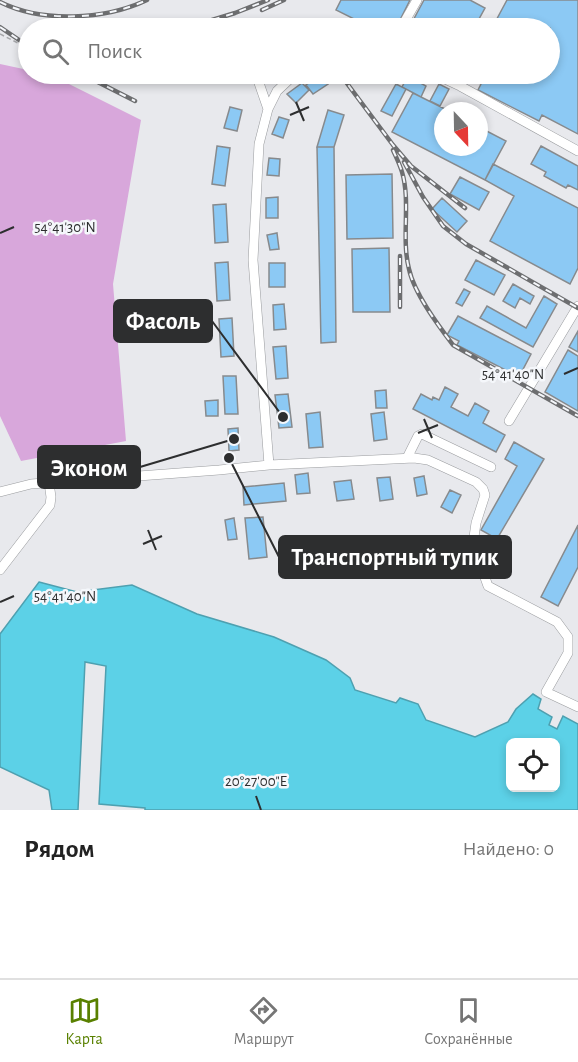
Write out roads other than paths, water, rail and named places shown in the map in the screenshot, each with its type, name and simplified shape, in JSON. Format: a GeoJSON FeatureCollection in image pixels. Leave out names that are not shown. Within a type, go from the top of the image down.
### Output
{"type":"FeatureCollection","features":[{"type":"Feature","properties":{"kind":"street"},"geometry":{"type":"LineString","coordinates":[[407,18],[417,0]]}},
{"type":"Feature","properties":{"kind":"street"},"geometry":{"type":"LineString","coordinates":[[262,84],[268,109]]}},
{"type":"Feature","properties":{"kind":"street"},"geometry":{"type":"LineString","coordinates":[[269,465],[253,260],[259,144],[264,120],[280,84]]}},
{"type":"Feature","properties":{"kind":"street"},"geometry":{"type":"LineString","coordinates":[[456,84],[578,151]]}},
{"type":"Feature","properties":{"kind":"street"},"geometry":{"type":"LineString","coordinates":[[509,421],[578,306]]}},
{"type":"Feature","properties":{"kind":"street"},"geometry":{"type":"LineString","coordinates":[[407,458],[418,436],[422,434],[491,467]]}},
{"type":"Feature","properties":{"kind":"street"},"geometry":{"type":"LineString","coordinates":[[0,492],[31,484],[269,465],[407,458],[428,460],[476,482],[483,489],[485,495],[476,523],[473,544],[488,586],[557,622],[568,637],[568,653],[546,692],[578,707]]}},
{"type":"Feature","properties":{"kind":"street"},"geometry":{"type":"LineString","coordinates":[[0,570],[50,505],[49,483]]}},
{"type":"Feature","properties":{"kind":"water"},"geometry":{"type":"Polygon","coordinates":[[[39,582],[77,592],[132,585],[197,614],[274,637],[326,660],[350,678],[355,690],[396,703],[400,698],[418,704],[426,720],[475,737],[508,722],[516,709],[533,694],[541,699],[538,709],[552,717],[549,725],[557,729],[563,716],[578,724],[578,810],[145,810],[145,808],[99,804],[106,666],[85,662],[78,810],[52,810],[49,790],[0,767],[0,634],[39,582]]]}},
{"type":"Feature","properties":{"kind":"railway"},"geometry":{"type":"LineString","coordinates":[[0,2],[35,13],[74,16],[112,12],[147,0]]}},
{"type":"Feature","properties":{"kind":"railway"},"geometry":{"type":"LineString","coordinates":[[219,18],[268,0]]}},
{"type":"Feature","properties":{"kind":"railway"},"geometry":{"type":"LineString","coordinates":[[262,10],[284,0]]}},
{"type":"Feature","properties":{"kind":"railway"},"geometry":{"type":"LineString","coordinates":[[0,27],[18,39]]}},
{"type":"Feature","properties":{"kind":"railway"},"geometry":{"type":"LineString","coordinates":[[102,84],[135,101]]}},
{"type":"Feature","properties":{"kind":"railway"},"geometry":{"type":"LineString","coordinates":[[347,84],[411,166],[465,208]]}},
{"type":"Feature","properties":{"kind":"railway"},"geometry":{"type":"LineString","coordinates":[[393,150],[405,184],[406,245],[409,269],[421,298],[434,318],[453,345],[578,416]]}},
{"type":"Feature","properties":{"kind":"railway"},"geometry":{"type":"LineString","coordinates":[[404,162],[423,197],[443,226],[466,244],[578,308]]}},
{"type":"Feature","properties":{"kind":"railway"},"geometry":{"type":"LineString","coordinates":[[400,256],[400,307]]}},
{"type":"Feature","properties":{"kind":"place","name":"Фасоль"},"geometry":{"type":"Point","coordinates":[283,417]}},
{"type":"Feature","properties":{"kind":"place","name":"Эконом"},"geometry":{"type":"Point","coordinates":[234,439]}},
{"type":"Feature","properties":{"kind":"place","name":"Транспортный тупик"},"geometry":{"type":"Point","coordinates":[229,458]}}]}
